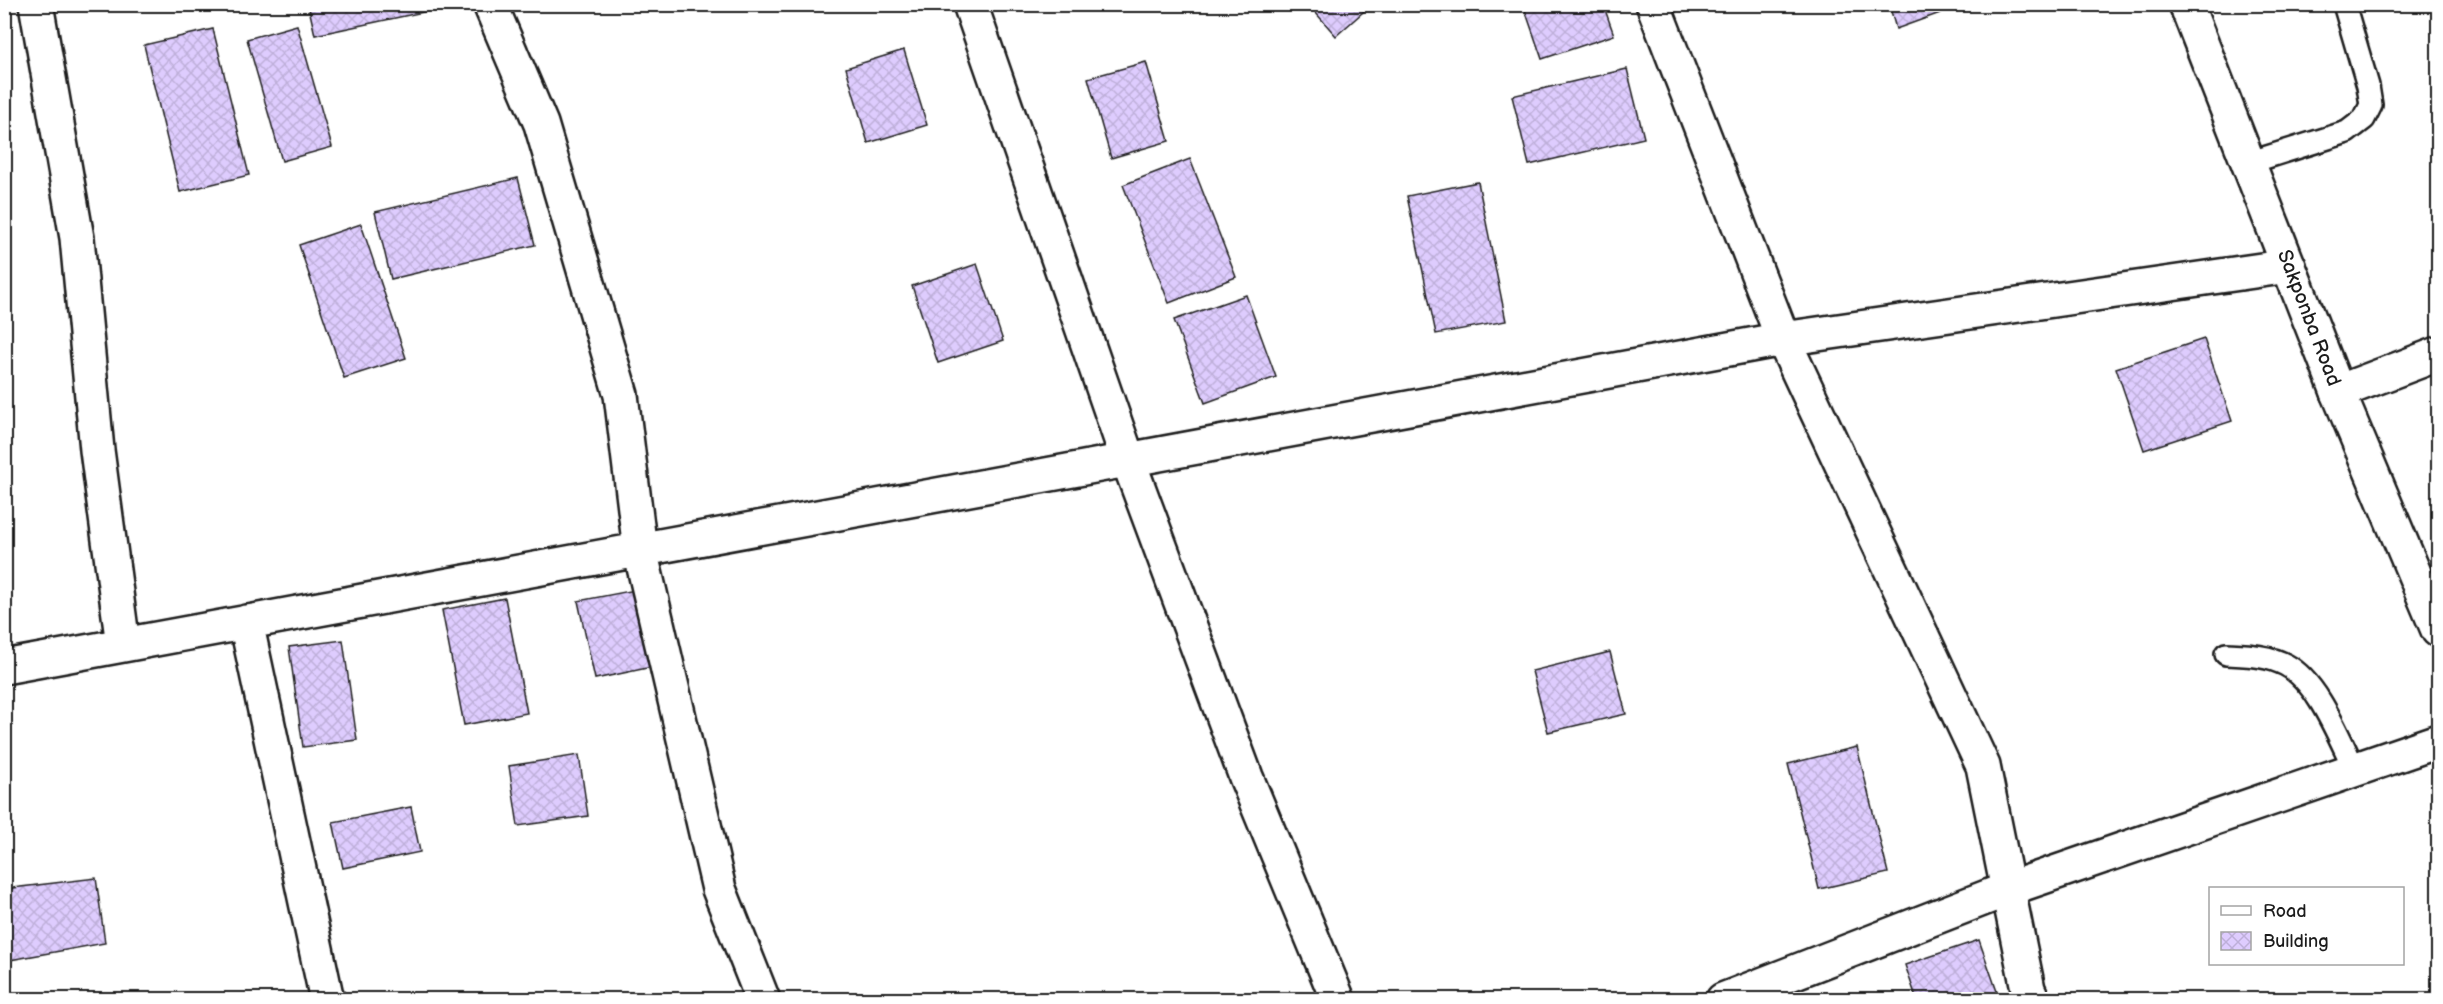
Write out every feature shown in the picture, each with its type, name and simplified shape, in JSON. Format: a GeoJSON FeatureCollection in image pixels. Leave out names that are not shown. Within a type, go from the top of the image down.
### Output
{"type":"FeatureCollection","features":[{"type":"Feature","properties":{"kind":"street"},"geometry":{"type":"LineString","coordinates":[[36,4],[77,238],[97,450],[123,645]]}},
{"type":"Feature","properties":{"kind":"street"},"geometry":{"type":"LineString","coordinates":[[490,4],[541,124],[621,395],[640,550],[719,889],[763,999]]}},
{"type":"Feature","properties":{"kind":"street"},"geometry":{"type":"LineString","coordinates":[[970,4],[1128,460],[1246,777],[1338,999]]}},
{"type":"Feature","properties":{"kind":"street"},"geometry":{"type":"LineString","coordinates":[[1653,4],[1783,339],[1983,766],[2028,989],[2033,999]]}},
{"type":"Feature","properties":{"kind":"street","name":"Sakponba Road"},"geometry":{"type":"LineString","coordinates":[[2186,4],[2338,392],[2439,630]]}},
{"type":"Feature","properties":{"kind":"street"},"geometry":{"type":"LineString","coordinates":[[4,667],[1783,339],[2289,267]]}},
{"type":"Feature","properties":{"kind":"street"},"geometry":{"type":"LineString","coordinates":[[2338,392],[2439,354]]}},
{"type":"Feature","properties":{"kind":"street"},"geometry":{"type":"LineString","coordinates":[[246,622],[327,999]]}},
{"type":"Feature","properties":{"kind":"street"},"geometry":{"type":"LineString","coordinates":[[1723,999],[2008,889],[2439,741]]}},
{"type":"Feature","properties":{"kind":"lane"},"geometry":{"type":"LineString","coordinates":[[2248,163],[2347,132],[2364,119],[2370,105],[2368,86],[2344,4]]}},
{"type":"Feature","properties":{"kind":"lane"},"geometry":{"type":"LineString","coordinates":[[2226,654],[2259,656],[2286,665],[2302,678],[2322,705],[2355,770]]}},
{"type":"Feature","properties":{"kind":"building"},"geometry":{"type":"Polygon","coordinates":[[[308,4],[447,4],[447,7],[315,35],[308,4]]]}},
{"type":"Feature","properties":{"kind":"building"},"geometry":{"type":"Polygon","coordinates":[[[1308,4],[1372,4],[1336,36],[1308,4]]]}},
{"type":"Feature","properties":{"kind":"building"},"geometry":{"type":"Polygon","coordinates":[[[1523,4],[1603,4],[1614,35],[1542,59],[1523,4]]]}},
{"type":"Feature","properties":{"kind":"building"},"geometry":{"type":"Polygon","coordinates":[[[1889,4],[1965,4],[1896,29],[1889,4]]]}},
{"type":"Feature","properties":{"kind":"building"},"geometry":{"type":"Polygon","coordinates":[[[297,25],[332,147],[282,161],[247,39],[297,25]]]}},
{"type":"Feature","properties":{"kind":"building"},"geometry":{"type":"Polygon","coordinates":[[[213,29],[249,175],[180,192],[144,45],[213,29]]]}},
{"type":"Feature","properties":{"kind":"building"},"geometry":{"type":"Polygon","coordinates":[[[904,50],[927,125],[868,143],[846,68],[904,50]]]}},
{"type":"Feature","properties":{"kind":"building"},"geometry":{"type":"Polygon","coordinates":[[[1146,62],[1169,141],[1111,158],[1088,78],[1146,62]]]}},
{"type":"Feature","properties":{"kind":"building"},"geometry":{"type":"Polygon","coordinates":[[[1627,69],[1644,138],[1529,165],[1512,96],[1627,69]]]}},
{"type":"Feature","properties":{"kind":"building"},"geometry":{"type":"Polygon","coordinates":[[[1190,159],[1236,277],[1169,303],[1123,185],[1190,159]]]}},
{"type":"Feature","properties":{"kind":"building"},"geometry":{"type":"Polygon","coordinates":[[[518,178],[535,245],[391,279],[375,212],[518,178]]]}},
{"type":"Feature","properties":{"kind":"building"},"geometry":{"type":"Polygon","coordinates":[[[1478,182],[1506,321],[1436,334],[1407,196],[1478,182]]]}},
{"type":"Feature","properties":{"kind":"building"},"geometry":{"type":"Polygon","coordinates":[[[361,224],[406,358],[344,378],[299,245],[361,224]]]}},
{"type":"Feature","properties":{"kind":"building"},"geometry":{"type":"Polygon","coordinates":[[[977,264],[1003,341],[938,363],[912,286],[977,264]]]}},
{"type":"Feature","properties":{"kind":"building"},"geometry":{"type":"Polygon","coordinates":[[[1246,295],[1276,377],[1205,403],[1174,320],[1246,295]]]}},
{"type":"Feature","properties":{"kind":"building"},"geometry":{"type":"Polygon","coordinates":[[[2204,339],[2232,421],[2144,450],[2116,368],[2204,339]]]}},
{"type":"Feature","properties":{"kind":"building"},"geometry":{"type":"Polygon","coordinates":[[[635,590],[652,667],[595,679],[578,601],[635,590]]]}},
{"type":"Feature","properties":{"kind":"building"},"geometry":{"type":"Polygon","coordinates":[[[505,598],[527,713],[464,725],[442,610],[505,598]]]}},
{"type":"Feature","properties":{"kind":"building"},"geometry":{"type":"Polygon","coordinates":[[[343,640],[357,740],[303,747],[289,647],[343,640]]]}},
{"type":"Feature","properties":{"kind":"building"},"geometry":{"type":"Polygon","coordinates":[[[1610,652],[1626,714],[1548,732],[1532,671],[1610,652]]]}},
{"type":"Feature","properties":{"kind":"building"},"geometry":{"type":"Polygon","coordinates":[[[1857,747],[1888,873],[1819,889],[1788,764],[1857,747]]]}},
{"type":"Feature","properties":{"kind":"building"},"geometry":{"type":"Polygon","coordinates":[[[579,755],[588,816],[518,826],[509,766],[579,755]]]}},
{"type":"Feature","properties":{"kind":"building"},"geometry":{"type":"Polygon","coordinates":[[[411,807],[420,852],[343,868],[333,822],[411,807]]]}},
{"type":"Feature","properties":{"kind":"building"},"geometry":{"type":"Polygon","coordinates":[[[96,878],[105,943],[4,961],[4,889],[96,878]]]}},
{"type":"Feature","properties":{"kind":"building"},"geometry":{"type":"Polygon","coordinates":[[[1979,940],[2000,1000],[1917,1000],[1905,965],[1979,940]]]}}]}
